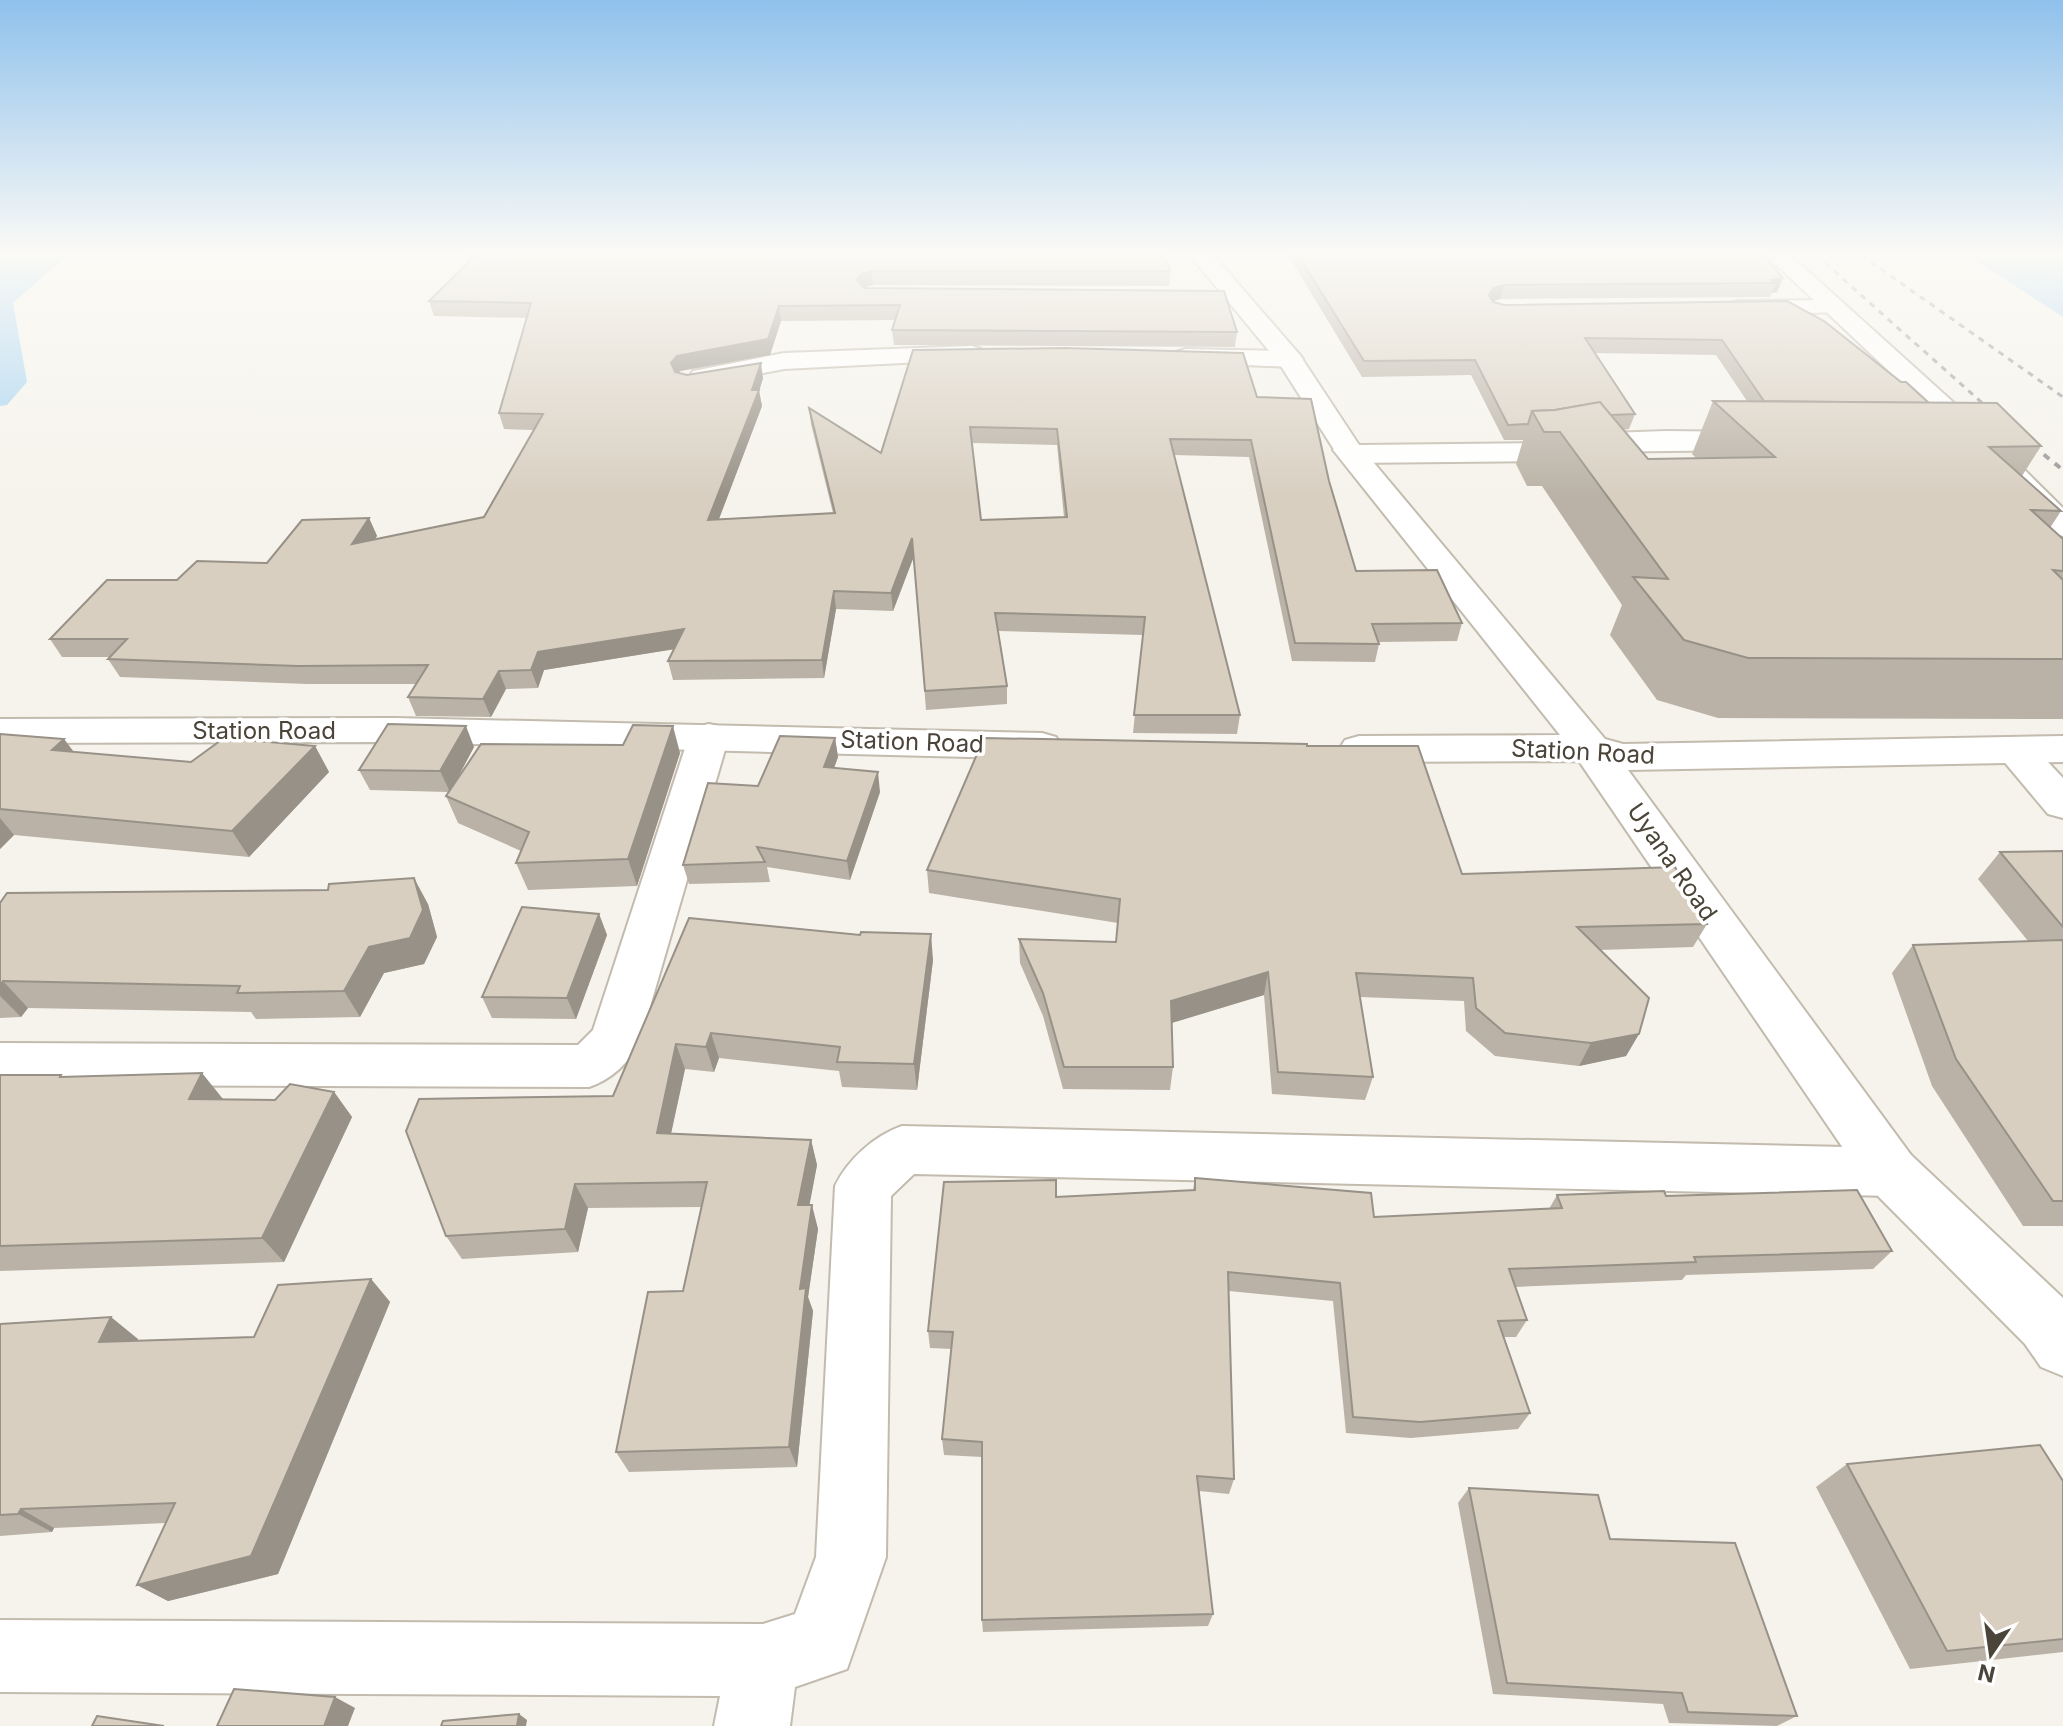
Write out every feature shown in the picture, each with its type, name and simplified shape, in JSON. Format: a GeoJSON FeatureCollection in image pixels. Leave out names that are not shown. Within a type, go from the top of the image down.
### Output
{"type":"FeatureCollection","features":[{"type":"Feature","properties":{"kind":"street","name":"Uyana Road"},"geometry":{"type":"LineString","coordinates":[[1267,336],[1290,359],[1348,450],[1591,748],[1891,1172],[2057,1331]]}},
{"type":"Feature","properties":{"kind":"street"},"geometry":{"type":"LineString","coordinates":[[1865,336],[2063,526]]}},
{"type":"Feature","properties":{"kind":"street"},"geometry":{"type":"LineString","coordinates":[[690,380],[784,361],[922,354],[998,354]]}},
{"type":"Feature","properties":{"kind":"street"},"geometry":{"type":"LineString","coordinates":[[1167,357],[1290,359]]}},
{"type":"Feature","properties":{"kind":"street"},"geometry":{"type":"LineString","coordinates":[[1348,450],[1352,454],[1538,452],[1582,443],[1666,440],[1777,442]]}},
{"type":"Feature","properties":{"kind":"street"},"geometry":{"type":"LineString","coordinates":[[1935,444],[1982,445]]}},
{"type":"Feature","properties":{"kind":"street","name":"Station Road"},"geometry":{"type":"LineString","coordinates":[[0,731],[395,730],[1073,747]]}},
{"type":"Feature","properties":{"kind":"street"},"geometry":{"type":"LineString","coordinates":[[0,1064],[589,1066],[615,1041],[709,736]]}},
{"type":"Feature","properties":{"kind":"street","name":"Station Road"},"geometry":{"type":"LineString","coordinates":[[1325,749],[1591,748],[1622,757],[2063,749]]}},
{"type":"Feature","properties":{"kind":"street"},"geometry":{"type":"LineString","coordinates":[[2016,752],[2063,804]]}},
{"type":"Feature","properties":{"kind":"street"},"geometry":{"type":"LineString","coordinates":[[0,1656],[758,1693],[821,1643],[851,1557],[863,1186],[902,1150],[1891,1172]]}},
{"type":"Feature","properties":{"kind":"water"},"geometry":{"type":"Polygon","coordinates":[[[0,336],[19,336],[27,382],[7,405],[0,406],[0,336]]]}},
{"type":"Feature","properties":{"kind":"building"},"geometry":{"type":"Polygon","coordinates":[[[522,336],[769,336],[768,339],[677,356],[671,363],[675,372],[687,375],[761,363],[752,390],[759,390],[708,520],[835,513],[809,408],[881,453],[913,350],[1065,348],[1243,353],[1257,397],[1311,399],[1329,481],[1356,571],[1437,570],[1462,623],[1372,624],[1379,644],[1295,643],[1251,440],[1170,439],[1240,715],[1134,715],[1145,617],[995,613],[1007,686],[925,691],[912,538],[891,593],[834,591],[822,660],[668,661],[684,629],[538,652],[531,670],[499,671],[483,699],[408,697],[428,665],[298,666],[108,659],[127,639],[50,639],[107,580],[177,580],[197,561],[267,563],[302,520],[369,518],[352,544],[484,517],[543,414],[499,413],[522,336]],[[970,427],[981,520],[1067,517],[1057,429],[970,427]]]}},
{"type":"Feature","properties":{"kind":"building"},"geometry":{"type":"Polygon","coordinates":[[[1348,336],[1842,336],[1901,382],[1906,382],[1929,403],[1764,401],[1722,340],[1585,338],[1635,414],[1610,415],[1600,402],[1532,411],[1528,424],[1508,425],[1475,360],[1364,361],[1348,336]]]}},
{"type":"Feature","properties":{"kind":"building"},"geometry":{"type":"Polygon","coordinates":[[[1713,401],[1997,403],[2041,446],[1989,447],[2061,511],[2031,510],[2063,539],[2063,571],[2053,570],[2063,580],[2063,659],[1748,658],[1684,640],[1633,577],[1668,579],[1560,432],[1544,432],[1532,411],[1600,402],[1648,459],[1775,457],[1713,401]]]}},
{"type":"Feature","properties":{"kind":"building"},"geometry":{"type":"Polygon","coordinates":[[[388,724],[466,726],[440,771],[359,770],[388,724]]]}},
{"type":"Feature","properties":{"kind":"building"},"geometry":{"type":"Polygon","coordinates":[[[633,725],[673,726],[628,859],[516,863],[529,832],[446,796],[481,744],[623,745],[633,725]]]}},
{"type":"Feature","properties":{"kind":"building"},"geometry":{"type":"Polygon","coordinates":[[[0,734],[64,739],[52,750],[191,762],[224,738],[315,746],[232,831],[0,809],[0,734]]]}},
{"type":"Feature","properties":{"kind":"building"},"geometry":{"type":"Polygon","coordinates":[[[780,736],[835,738],[824,767],[878,772],[847,861],[757,847],[765,862],[683,865],[708,783],[758,786],[780,736]]]}},
{"type":"Feature","properties":{"kind":"building"},"geometry":{"type":"Polygon","coordinates":[[[984,738],[1418,746],[1462,874],[1675,867],[1707,924],[1577,927],[1649,998],[1639,1034],[1591,1043],[1505,1033],[1476,1008],[1473,978],[1356,973],[1373,1077],[1278,1072],[1268,972],[1171,1001],[1173,1067],[1064,1067],[1043,993],[1019,939],[1116,942],[1120,899],[927,870],[984,738]]]}},
{"type":"Feature","properties":{"kind":"building"},"geometry":{"type":"Polygon","coordinates":[[[2063,851],[2063,927],[2000,852],[2063,851]]]}},
{"type":"Feature","properties":{"kind":"building"},"geometry":{"type":"Polygon","coordinates":[[[414,878],[423,910],[410,938],[369,947],[344,991],[237,993],[240,986],[3,981],[0,986],[0,903],[7,893],[328,890],[329,884],[414,878]]]}},
{"type":"Feature","properties":{"kind":"building"},"geometry":{"type":"Polygon","coordinates":[[[522,907],[599,914],[567,998],[482,997],[522,907]]]}},
{"type":"Feature","properties":{"kind":"building"},"geometry":{"type":"Polygon","coordinates":[[[689,918],[860,935],[861,932],[931,934],[914,1064],[837,1062],[840,1047],[711,1033],[706,1047],[676,1044],[657,1133],[811,1140],[798,1205],[812,1205],[800,1289],[806,1288],[789,1447],[616,1452],[648,1292],[683,1291],[707,1182],[575,1184],[565,1229],[446,1236],[406,1131],[419,1099],[613,1096],[689,918]]]}},
{"type":"Feature","properties":{"kind":"building"},"geometry":{"type":"Polygon","coordinates":[[[2063,940],[2063,1201],[2053,1201],[1956,1059],[1913,945],[2063,940]]]}},
{"type":"Feature","properties":{"kind":"building"},"geometry":{"type":"Polygon","coordinates":[[[202,1073],[189,1099],[275,1100],[290,1084],[334,1092],[262,1238],[0,1246],[0,1075],[60,1077],[202,1073]]]}},
{"type":"Feature","properties":{"kind":"building"},"geometry":{"type":"Polygon","coordinates":[[[1195,1178],[1371,1193],[1374,1217],[1562,1208],[1557,1195],[1664,1191],[1666,1196],[1857,1190],[1892,1251],[1694,1257],[1696,1262],[1509,1269],[1527,1320],[1498,1321],[1530,1413],[1420,1422],[1353,1417],[1340,1283],[1228,1272],[1234,1479],[1197,1476],[1213,1614],[982,1620],[982,1442],[942,1439],[953,1332],[928,1331],[944,1182],[1056,1180],[1056,1197],[1195,1190],[1195,1178]]]}},
{"type":"Feature","properties":{"kind":"building"},"geometry":{"type":"Polygon","coordinates":[[[371,1279],[251,1556],[137,1585],[175,1503],[21,1509],[18,1514],[0,1515],[0,1324],[111,1317],[99,1342],[254,1337],[278,1285],[371,1279]]]}},
{"type":"Feature","properties":{"kind":"building"},"geometry":{"type":"Polygon","coordinates":[[[2040,1445],[2063,1481],[2063,1639],[1947,1651],[1847,1464],[2040,1445]]]}},
{"type":"Feature","properties":{"kind":"building"},"geometry":{"type":"Polygon","coordinates":[[[1469,1488],[1598,1495],[1610,1539],[1735,1543],[1797,1716],[1688,1712],[1682,1693],[1507,1683],[1469,1488]]]}},
{"type":"Feature","properties":{"kind":"building"},"geometry":{"type":"Polygon","coordinates":[[[234,1689],[335,1697],[324,1726],[217,1726],[234,1689]]]}},
{"type":"Feature","properties":{"kind":"building"},"geometry":{"type":"Polygon","coordinates":[[[519,1714],[517,1726],[441,1726],[443,1721],[519,1714]]]}},
{"type":"Feature","properties":{"kind":"building"},"geometry":{"type":"Polygon","coordinates":[[[97,1716],[164,1726],[92,1726],[97,1716]]]}},
{"type":"Feature","properties":{"kind":"railway"},"geometry":{"type":"LineString","coordinates":[[1906,336],[1998,417]]}},
{"type":"Feature","properties":{"kind":"railway"},"geometry":{"type":"LineString","coordinates":[[1976,336],[2063,397]]}},
{"type":"Feature","properties":{"kind":"railway"},"geometry":{"type":"LineString","coordinates":[[2022,437],[2063,470]]}}]}
